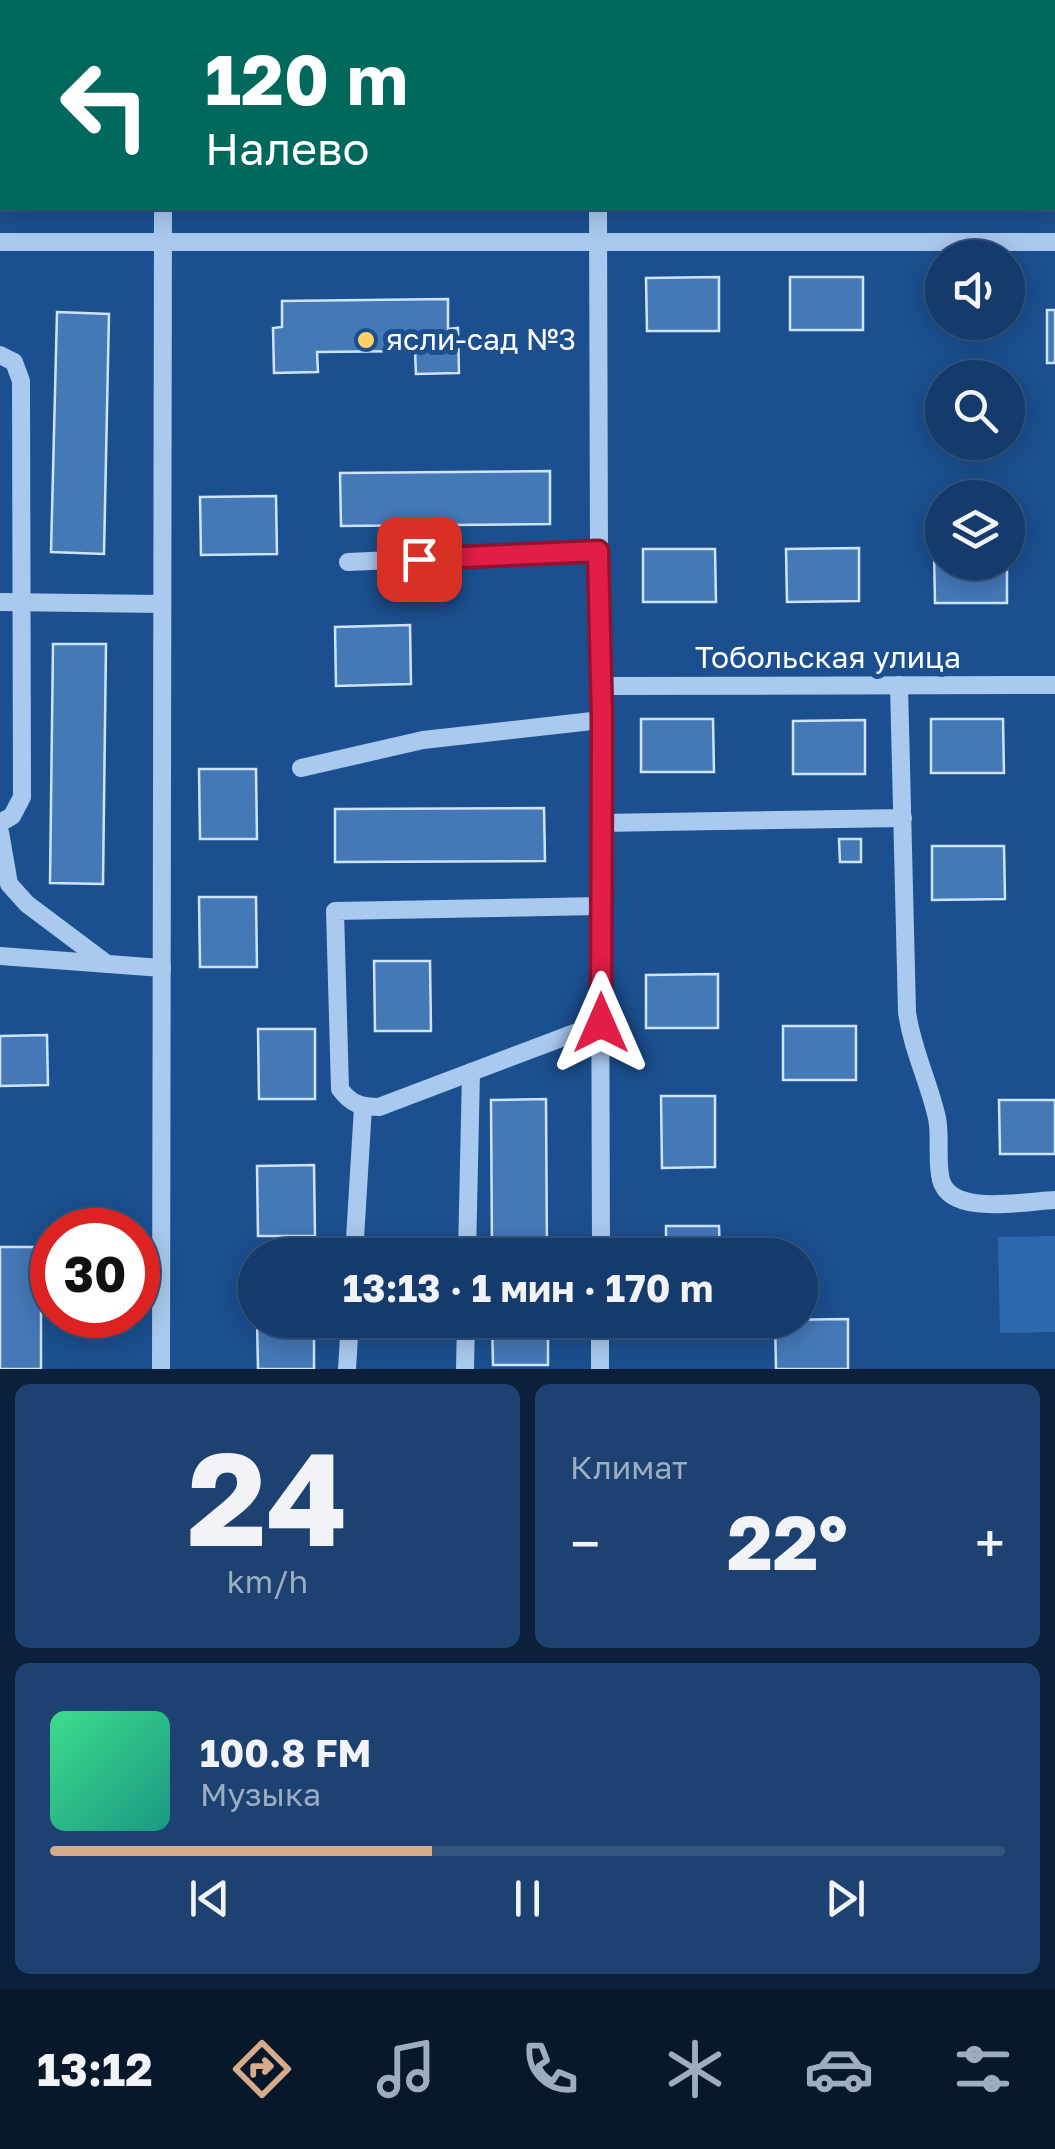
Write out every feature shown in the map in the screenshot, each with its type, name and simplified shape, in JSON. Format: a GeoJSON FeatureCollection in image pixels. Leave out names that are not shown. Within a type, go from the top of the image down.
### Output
{"type":"FeatureCollection","features":[{"type":"Feature","properties":{"kind":"street"},"geometry":{"type":"LineString","coordinates":[[161,1369],[163,210]]}},
{"type":"Feature","properties":{"kind":"street"},"geometry":{"type":"LineString","coordinates":[[598,210],[600,1238]]}},
{"type":"Feature","properties":{"kind":"street"},"geometry":{"type":"LineString","coordinates":[[0,242],[1055,242]]}},
{"type":"Feature","properties":{"kind":"street"},"geometry":{"type":"LineString","coordinates":[[0,356],[14,362],[21,381],[23,602],[22,797],[12,816],[0,823]]}},
{"type":"Feature","properties":{"kind":"street"},"geometry":{"type":"LineString","coordinates":[[348,562],[598,551]]}},
{"type":"Feature","properties":{"kind":"street"},"geometry":{"type":"LineString","coordinates":[[0,602],[162,604]]}},
{"type":"Feature","properties":{"kind":"street"},"geometry":{"type":"LineString","coordinates":[[899,685],[907,1012],[937,1118],[943,1186],[956,1200],[975,1204],[1055,1200]]}},
{"type":"Feature","properties":{"kind":"street","name":"Тобольская улица"},"geometry":{"type":"LineString","coordinates":[[601,686],[1055,685]]}},
{"type":"Feature","properties":{"kind":"street"},"geometry":{"type":"LineString","coordinates":[[301,768],[423,740],[602,720]]}},
{"type":"Feature","properties":{"kind":"street"},"geometry":{"type":"LineString","coordinates":[[602,822],[903,818]]}},
{"type":"Feature","properties":{"kind":"street"},"geometry":{"type":"LineString","coordinates":[[0,832],[10,884],[27,904],[107,964]]}},
{"type":"Feature","properties":{"kind":"street"},"geometry":{"type":"LineString","coordinates":[[601,906],[335,911],[340,1089],[348,1100],[363,1107],[380,1106],[601,1023]]}},
{"type":"Feature","properties":{"kind":"street"},"geometry":{"type":"LineString","coordinates":[[0,956],[162,968]]}},
{"type":"Feature","properties":{"kind":"street"},"geometry":{"type":"LineString","coordinates":[[468,1238],[471,1072]]}},
{"type":"Feature","properties":{"kind":"street"},"geometry":{"type":"LineString","coordinates":[[355,1238],[363,1107]]}},
{"type":"Feature","properties":{"kind":"street"},"geometry":{"type":"LineString","coordinates":[[347,1369],[349,1338]]}},
{"type":"Feature","properties":{"kind":"street"},"geometry":{"type":"LineString","coordinates":[[465,1369],[466,1338]]}},
{"type":"Feature","properties":{"kind":"street"},"geometry":{"type":"LineString","coordinates":[[600,1338],[600,1369]]}},
{"type":"Feature","properties":{"kind":"shaded area"},"geometry":{"type":"Polygon","coordinates":[[[1055,1236],[1055,1332],[1000,1333],[998,1237],[1055,1236]]]}},
{"type":"Feature","properties":{"kind":"building"},"geometry":{"type":"Polygon","coordinates":[[[719,277],[719,331],[647,331],[646,278],[719,277]]]}},
{"type":"Feature","properties":{"kind":"building"},"geometry":{"type":"Polygon","coordinates":[[[790,277],[863,277],[863,330],[790,330],[790,277]]]}},
{"type":"Feature","properties":{"kind":"building","name":"ясли-сад №3"},"geometry":{"type":"Polygon","coordinates":[[[448,299],[448,329],[458,328],[459,373],[416,374],[415,351],[317,352],[318,372],[274,373],[273,328],[282,327],[282,301],[448,299]]]}},
{"type":"Feature","properties":{"kind":"building"},"geometry":{"type":"Polygon","coordinates":[[[1047,310],[1055,310],[1055,363],[1047,363],[1047,310]]]}},
{"type":"Feature","properties":{"kind":"building"},"geometry":{"type":"Polygon","coordinates":[[[57,312],[109,314],[104,554],[51,552],[57,312]]]}},
{"type":"Feature","properties":{"kind":"building"},"geometry":{"type":"Polygon","coordinates":[[[550,471],[550,524],[341,526],[340,473],[550,471]]]}},
{"type":"Feature","properties":{"kind":"building"},"geometry":{"type":"Polygon","coordinates":[[[276,496],[277,554],[201,555],[200,497],[276,496]]]}},
{"type":"Feature","properties":{"kind":"building"},"geometry":{"type":"Polygon","coordinates":[[[859,548],[859,601],[787,602],[786,549],[859,548]]]}},
{"type":"Feature","properties":{"kind":"building"},"geometry":{"type":"Polygon","coordinates":[[[643,549],[715,549],[716,602],[643,602],[643,549]]]}},
{"type":"Feature","properties":{"kind":"building"},"geometry":{"type":"Polygon","coordinates":[[[935,580],[1007,580],[1007,603],[935,603],[935,580]]]}},
{"type":"Feature","properties":{"kind":"building"},"geometry":{"type":"Polygon","coordinates":[[[410,625],[411,684],[336,686],[335,627],[410,625]]]}},
{"type":"Feature","properties":{"kind":"building"},"geometry":{"type":"Polygon","coordinates":[[[53,644],[106,644],[103,884],[50,883],[53,644]]]}},
{"type":"Feature","properties":{"kind":"building"},"geometry":{"type":"Polygon","coordinates":[[[641,719],[713,719],[714,772],[641,772],[641,719]]]}},
{"type":"Feature","properties":{"kind":"building"},"geometry":{"type":"Polygon","coordinates":[[[931,719],[1003,719],[1004,773],[931,773],[931,719]]]}},
{"type":"Feature","properties":{"kind":"building"},"geometry":{"type":"Polygon","coordinates":[[[865,720],[865,774],[793,774],[793,721],[865,720]]]}},
{"type":"Feature","properties":{"kind":"building"},"geometry":{"type":"Polygon","coordinates":[[[199,769],[256,769],[257,839],[200,839],[199,769]]]}},
{"type":"Feature","properties":{"kind":"building"},"geometry":{"type":"Polygon","coordinates":[[[544,808],[545,861],[335,862],[335,809],[544,808]]]}},
{"type":"Feature","properties":{"kind":"building"},"geometry":{"type":"Polygon","coordinates":[[[839,839],[861,839],[861,862],[840,862],[839,839]]]}},
{"type":"Feature","properties":{"kind":"building"},"geometry":{"type":"Polygon","coordinates":[[[932,846],[1004,846],[1005,899],[932,900],[932,846]]]}},
{"type":"Feature","properties":{"kind":"building"},"geometry":{"type":"Polygon","coordinates":[[[199,897],[256,897],[257,967],[200,967],[199,897]]]}},
{"type":"Feature","properties":{"kind":"building"},"geometry":{"type":"Polygon","coordinates":[[[374,961],[430,961],[431,1031],[375,1031],[374,961]]]}},
{"type":"Feature","properties":{"kind":"building"},"geometry":{"type":"Polygon","coordinates":[[[718,974],[718,1028],[646,1028],[646,975],[718,974]]]}},
{"type":"Feature","properties":{"kind":"building"},"geometry":{"type":"Polygon","coordinates":[[[783,1026],[856,1026],[856,1080],[783,1080],[783,1026]]]}},
{"type":"Feature","properties":{"kind":"building"},"geometry":{"type":"Polygon","coordinates":[[[258,1029],[315,1029],[315,1099],[259,1099],[258,1029]]]}},
{"type":"Feature","properties":{"kind":"building"},"geometry":{"type":"Polygon","coordinates":[[[47,1035],[48,1085],[0,1086],[0,1036],[47,1035]]]}},
{"type":"Feature","properties":{"kind":"building"},"geometry":{"type":"Polygon","coordinates":[[[661,1096],[715,1096],[715,1167],[662,1168],[661,1096]]]}},
{"type":"Feature","properties":{"kind":"building"},"geometry":{"type":"Polygon","coordinates":[[[546,1099],[547,1238],[492,1238],[491,1100],[546,1099]]]}},
{"type":"Feature","properties":{"kind":"building"},"geometry":{"type":"Polygon","coordinates":[[[999,1100],[1055,1100],[1055,1154],[1000,1154],[999,1100]]]}},
{"type":"Feature","properties":{"kind":"building"},"geometry":{"type":"Polygon","coordinates":[[[314,1165],[315,1236],[258,1236],[257,1166],[314,1165]]]}},
{"type":"Feature","properties":{"kind":"building"},"geometry":{"type":"Polygon","coordinates":[[[666,1226],[719,1226],[719,1238],[666,1238],[666,1226]]]}},
{"type":"Feature","properties":{"kind":"building"},"geometry":{"type":"Polygon","coordinates":[[[0,1247],[30,1247],[30,1338],[41,1338],[41,1369],[0,1369],[0,1247]]]}},
{"type":"Feature","properties":{"kind":"building"},"geometry":{"type":"Polygon","coordinates":[[[818,1319],[848,1319],[848,1369],[776,1369],[775,1338],[818,1338],[818,1319]]]}},
{"type":"Feature","properties":{"kind":"building"},"geometry":{"type":"Polygon","coordinates":[[[257,1338],[314,1338],[314,1369],[258,1369],[257,1338]]]}},
{"type":"Feature","properties":{"kind":"building"},"geometry":{"type":"Polygon","coordinates":[[[492,1338],[548,1338],[548,1365],[493,1365],[492,1338]]]}},
{"type":"Feature","properties":{"kind":"place","name":"ясли-сад №3"},"geometry":{"type":"Point","coordinates":[366,340]}},
{"type":"Feature","properties":{"kind":"route"},"geometry":{"type":"LineString","coordinates":[[419,559],[598,551],[601,1023]]}}]}
